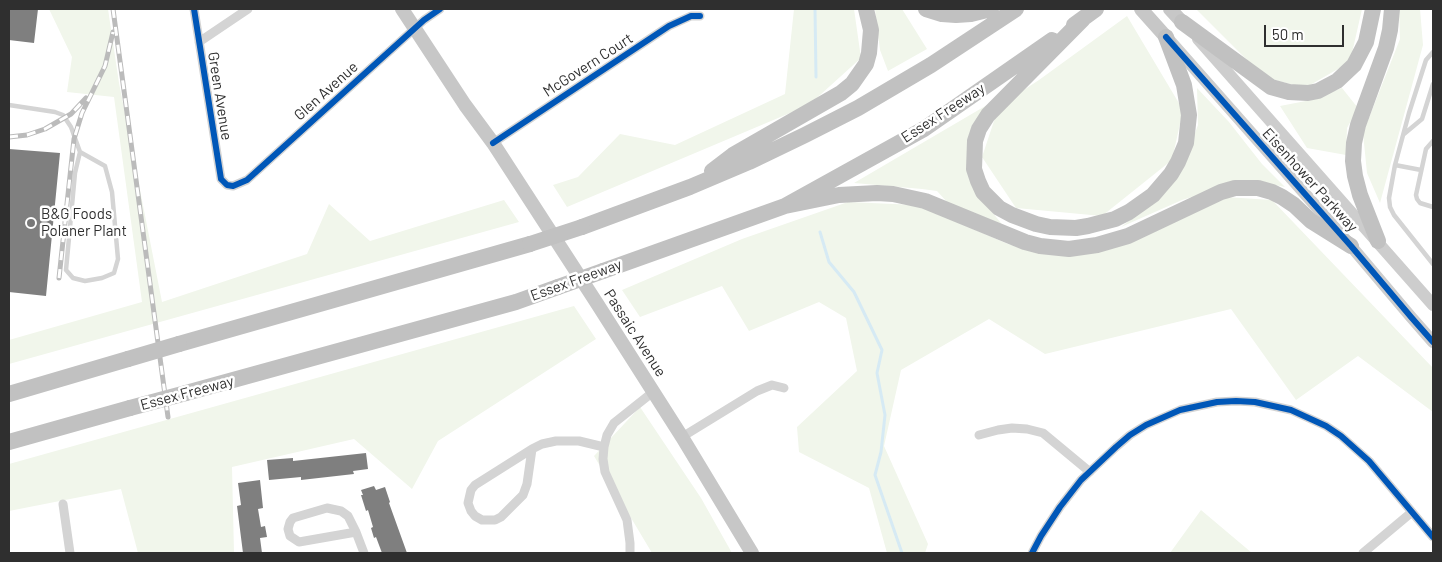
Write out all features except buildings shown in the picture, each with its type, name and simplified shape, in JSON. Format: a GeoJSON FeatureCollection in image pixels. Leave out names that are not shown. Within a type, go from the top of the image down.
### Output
{"type":"FeatureCollection","features":[{"type":"Feature","properties":{"kind":"highway"},"geometry":{"type":"LineString","coordinates":[[690,187],[733,155],[841,93],[852,84],[866,64],[869,53],[871,30],[866,9]]}},
{"type":"Feature","properties":{"kind":"highway"},"geometry":{"type":"LineString","coordinates":[[926,9],[942,14],[956,15],[971,14],[991,9]]}},
{"type":"Feature","properties":{"kind":"highway"},"geometry":{"type":"LineString","coordinates":[[9,394],[530,244],[690,187],[749,162],[858,108],[931,65],[1016,9]]}},
{"type":"Feature","properties":{"kind":"highway","name":"Essex Freeway"},"geometry":{"type":"LineString","coordinates":[[9,442],[506,305],[785,206],[924,129],[1096,9]]}},
{"type":"Feature","properties":{"kind":"highway"},"geometry":{"type":"LineString","coordinates":[[1182,22],[1271,87],[1289,92],[1308,93],[1318,91],[1337,81],[1354,65],[1366,42],[1373,9]]}},
{"type":"Feature","properties":{"kind":"highway"},"geometry":{"type":"LineString","coordinates":[[1378,241],[1357,186],[1353,161],[1354,143],[1358,125],[1386,48],[1392,9]]}},
{"type":"Feature","properties":{"kind":"highway"},"geometry":{"type":"LineString","coordinates":[[1083,19],[988,115],[979,129],[975,141],[974,169],[983,192],[999,208],[1036,224],[1076,228],[1115,218],[1129,212],[1154,195],[1171,174],[1186,143],[1189,115],[1184,84],[1166,36]]}},
{"type":"Feature","properties":{"kind":"highway"},"geometry":{"type":"LineString","coordinates":[[785,206],[840,196],[877,193],[893,194],[925,201],[1025,242],[1068,249],[1097,245],[1128,236],[1221,192],[1235,188],[1258,188],[1282,197],[1311,221],[1352,246]]}},
{"type":"Feature","properties":{"kind":"main road","name":"Passaic Avenue"},"geometry":{"type":"LineString","coordinates":[[402,9],[465,106],[493,143],[654,392],[752,553]]}},
{"type":"Feature","properties":{"kind":"main road","name":"Eisenhower Parkway"},"geometry":{"type":"LineString","coordinates":[[1170,9],[1182,22]]}},
{"type":"Feature","properties":{"kind":"main road","name":"Eisenhower Parkway"},"geometry":{"type":"LineString","coordinates":[[1142,10],[1166,36]]}},
{"type":"Feature","properties":{"kind":"street","name":"Green Avenue"},"geometry":{"type":"LineString","coordinates":[[194,9],[221,179],[227,185]]}},
{"type":"Feature","properties":{"kind":"street"},"geometry":{"type":"LineString","coordinates":[[198,42],[248,9]]}},
{"type":"Feature","properties":{"kind":"street","name":"Glen Avenue"},"geometry":{"type":"LineString","coordinates":[[227,185],[233,186],[247,180],[414,28],[440,9]]}},
{"type":"Feature","properties":{"kind":"street","name":"McGovern Court"},"geometry":{"type":"LineString","coordinates":[[493,143],[670,26],[691,16],[700,16]]}},
{"type":"Feature","properties":{"kind":"street","name":"Eisenhower Parkway"},"geometry":{"type":"LineString","coordinates":[[1182,22],[1433,305]]}},
{"type":"Feature","properties":{"kind":"street","name":"Eisenhower Parkway"},"geometry":{"type":"LineString","coordinates":[[1166,36],[1352,246],[1433,342]]}},
{"type":"Feature","properties":{"kind":"street"},"geometry":{"type":"LineString","coordinates":[[682,437],[757,390],[772,385],[784,388]]}},
{"type":"Feature","properties":{"kind":"street"},"geometry":{"type":"LineString","coordinates":[[630,553],[627,520],[606,472],[603,460],[604,447],[607,434],[614,423],[654,392]]}},
{"type":"Feature","properties":{"kind":"street"},"geometry":{"type":"LineString","coordinates":[[1032,553],[1060,507],[1090,472],[1130,435],[1163,416],[1180,410],[1217,402],[1255,402],[1292,410],[1326,426],[1341,436],[1369,461],[1433,537]]}},
{"type":"Feature","properties":{"kind":"street"},"geometry":{"type":"LineString","coordinates":[[979,435],[1012,428],[1043,433],[1090,472]]}},
{"type":"Feature","properties":{"kind":"street"},"geometry":{"type":"LineString","coordinates":[[532,449],[527,484],[523,494],[501,517],[495,520],[482,520],[475,516],[468,503],[471,490],[475,485],[532,449],[542,444],[556,441],[579,441],[604,447]]}},
{"type":"Feature","properties":{"kind":"street"},"geometry":{"type":"LineString","coordinates":[[63,504],[70,553]]}},
{"type":"Feature","properties":{"kind":"street"},"geometry":{"type":"LineString","coordinates":[[356,532],[299,542],[290,536],[288,529],[293,518],[327,508],[341,511],[348,516],[356,532],[364,553]]}},
{"type":"Feature","properties":{"kind":"street"},"geometry":{"type":"LineString","coordinates":[[1363,553],[1412,512]]}},
{"type":"Feature","properties":{"kind":"lane"},"geometry":{"type":"LineString","coordinates":[[1433,52],[1426,60],[1409,113],[1395,165],[1389,198],[1390,207],[1401,225],[1433,264]]}},
{"type":"Feature","properties":{"kind":"lane"},"geometry":{"type":"LineString","coordinates":[[1404,135],[1422,119],[1433,84]]}},
{"type":"Feature","properties":{"kind":"lane"},"geometry":{"type":"LineString","coordinates":[[9,105],[55,112],[63,115],[71,127],[80,152],[66,270],[73,278],[85,281],[102,278],[114,273],[118,259],[112,192],[105,166],[80,152]]}},
{"type":"Feature","properties":{"kind":"lane"},"geometry":{"type":"LineString","coordinates":[[1433,141],[1426,149],[1417,200],[1424,205],[1433,207]]}},
{"type":"Feature","properties":{"kind":"lane"},"geometry":{"type":"LineString","coordinates":[[1395,165],[1421,170]]}},
{"type":"Feature","properties":{"kind":"shaded area"},"geometry":{"type":"Polygon","coordinates":[[[49,9],[108,9],[119,83],[162,302],[307,254],[329,204],[370,241],[504,200],[519,222],[9,364],[9,340],[142,302],[114,97],[67,92],[72,57],[49,9]]]}},
{"type":"Feature","properties":{"kind":"shaded area"},"geometry":{"type":"Polygon","coordinates":[[[794,9],[854,9],[861,58],[809,105],[567,207],[553,185],[578,177],[620,134],[675,145],[785,94],[794,9]]]}},
{"type":"Feature","properties":{"kind":"shaded area"},"geometry":{"type":"Polygon","coordinates":[[[875,9],[902,9],[927,49],[888,71],[880,50],[875,9]]]}},
{"type":"Feature","properties":{"kind":"shaded area"},"geometry":{"type":"Polygon","coordinates":[[[1196,9],[1362,9],[1350,62],[1305,88],[1264,77],[1196,9]]]}},
{"type":"Feature","properties":{"kind":"shaded area"},"geometry":{"type":"Polygon","coordinates":[[[1399,9],[1420,9],[1423,45],[1380,203],[1367,173],[1363,133],[1400,39],[1399,9]]]}},
{"type":"Feature","properties":{"kind":"shaded area"},"geometry":{"type":"Polygon","coordinates":[[[1127,16],[1183,110],[1172,160],[1102,216],[1016,208],[982,157],[997,112],[1010,99],[1127,16]]]}},
{"type":"Feature","properties":{"kind":"shaded area"},"geometry":{"type":"Polygon","coordinates":[[[1197,88],[1229,122],[1262,164],[1285,187],[1249,180],[1182,200],[1121,227],[1164,194],[1182,168],[1198,125],[1197,88]]]}},
{"type":"Feature","properties":{"kind":"shaded area"},"geometry":{"type":"Polygon","coordinates":[[[1342,88],[1358,108],[1347,128],[1346,155],[1307,148],[1280,106],[1311,100],[1342,88]]]}},
{"type":"Feature","properties":{"kind":"shaded area"},"geometry":{"type":"Polygon","coordinates":[[[987,105],[973,129],[984,202],[1005,228],[947,202],[937,191],[854,183],[987,105]]]}},
{"type":"Feature","properties":{"kind":"shaded area"},"geometry":{"type":"Polygon","coordinates":[[[1225,197],[1272,200],[1433,368],[1433,412],[1358,356],[1296,400],[1231,309],[1045,354],[989,319],[901,370],[884,446],[928,544],[925,553],[887,553],[869,488],[799,452],[797,427],[857,371],[846,318],[819,302],[749,331],[722,286],[640,317],[622,290],[742,239],[848,202],[917,205],[1008,244],[1060,255],[1225,197]]]}},
{"type":"Feature","properties":{"kind":"shaded area"},"geometry":{"type":"Polygon","coordinates":[[[574,306],[596,339],[438,441],[412,489],[354,439],[232,467],[234,553],[138,553],[121,489],[9,511],[9,464],[574,306]]]}},
{"type":"Feature","properties":{"kind":"shaded area"},"geometry":{"type":"Polygon","coordinates":[[[640,407],[701,498],[732,553],[652,553],[594,456],[640,407]]]}},
{"type":"Feature","properties":{"kind":"shaded area"},"geometry":{"type":"Polygon","coordinates":[[[1201,510],[1252,553],[1170,553],[1201,510]]]}},
{"type":"Feature","properties":{"kind":"waterway"},"geometry":{"type":"LineString","coordinates":[[815,9],[816,77]]}},
{"type":"Feature","properties":{"kind":"waterway"},"geometry":{"type":"LineString","coordinates":[[820,232],[829,262],[854,292],[882,350],[877,373],[885,415],[881,452],[875,475],[902,553]]}},
{"type":"Feature","properties":{"kind":"railway"},"geometry":{"type":"LineString","coordinates":[[113,9],[168,417]]}},
{"type":"Feature","properties":{"kind":"railway"},"geometry":{"type":"LineString","coordinates":[[59,278],[74,139],[82,113],[105,66],[113,32]]}},
{"type":"Feature","properties":{"kind":"railway"},"geometry":{"type":"LineString","coordinates":[[9,137],[27,135],[45,129],[71,114],[86,98]]}},
{"type":"Feature","properties":{"kind":"cycle path"},"geometry":{"type":"LineString","coordinates":[[194,9],[221,179],[227,185],[233,186],[247,180],[424,20],[440,9]]}},
{"type":"Feature","properties":{"kind":"cycle path"},"geometry":{"type":"LineString","coordinates":[[493,143],[669,26],[691,16],[700,16]]}},
{"type":"Feature","properties":{"kind":"cycle path"},"geometry":{"type":"LineString","coordinates":[[1166,37],[1351,246],[1433,342]]}},
{"type":"Feature","properties":{"kind":"cycle path"},"geometry":{"type":"LineString","coordinates":[[1032,553],[1060,507],[1081,480],[1130,435],[1146,425],[1180,410],[1217,402],[1236,401],[1255,402],[1291,410],[1326,426],[1341,436],[1369,461],[1433,537]]}},
{"type":"Feature","properties":{"kind":"place","name":"B&G Foods Polaner Plant"},"geometry":{"type":"Point","coordinates":[31,223]}}]}
